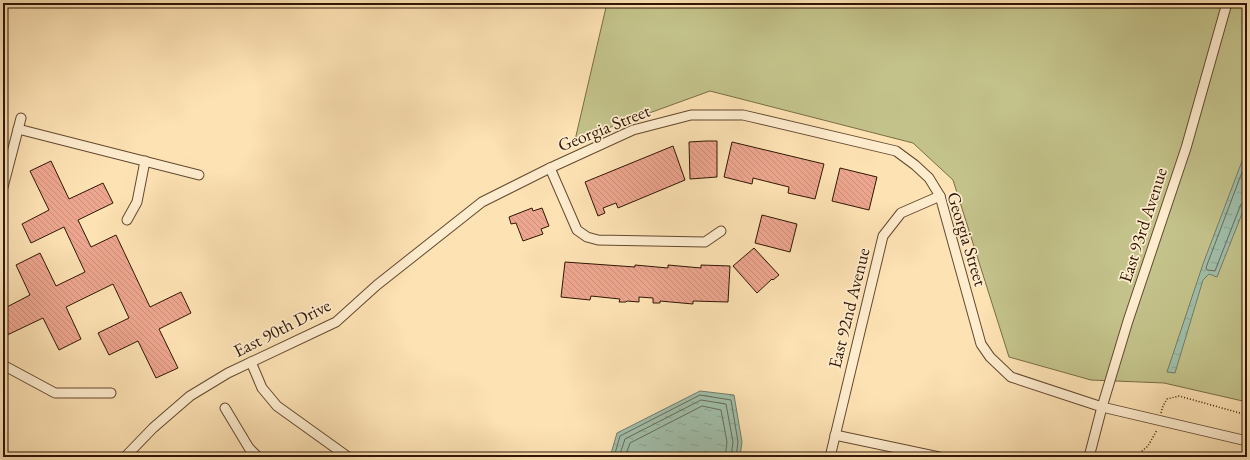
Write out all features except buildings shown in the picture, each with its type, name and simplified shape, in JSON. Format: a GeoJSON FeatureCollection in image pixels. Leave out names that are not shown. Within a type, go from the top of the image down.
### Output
{"type":"FeatureCollection","features":[{"type":"Feature","properties":{"kind":"street","name":"East 93rd Avenue"},"geometry":{"type":"LineString","coordinates":[[1089,457],[1102,406],[1128,321],[1186,148],[1226,3]]}},
{"type":"Feature","properties":{"kind":"street","name":"Georgia Street"},"geometry":{"type":"LineString","coordinates":[[514,186],[633,130],[691,115],[743,115],[896,151],[929,178],[940,196],[982,344],[990,358],[1011,377],[1102,406],[1247,442]]}},
{"type":"Feature","properties":{"kind":"street"},"geometry":{"type":"LineString","coordinates":[[3,187],[21,118]]}},
{"type":"Feature","properties":{"kind":"street"},"geometry":{"type":"LineString","coordinates":[[18,129],[199,175]]}},
{"type":"Feature","properties":{"kind":"street"},"geometry":{"type":"LineString","coordinates":[[127,220],[137,202],[145,161]]}},
{"type":"Feature","properties":{"kind":"street"},"geometry":{"type":"LineString","coordinates":[[550,168],[577,230],[587,237],[598,240],[705,242],[722,231]]}},
{"type":"Feature","properties":{"kind":"street","name":"East 90th Drive"},"geometry":{"type":"LineString","coordinates":[[125,457],[153,428],[190,396],[228,373],[336,322],[377,285],[452,224],[482,202],[514,186]]}},
{"type":"Feature","properties":{"kind":"street","name":"East 92nd Avenue"},"geometry":{"type":"LineString","coordinates":[[830,457],[883,236],[901,213],[940,196]]}},
{"type":"Feature","properties":{"kind":"street"},"geometry":{"type":"LineString","coordinates":[[251,362],[262,388],[277,406],[348,457]]}},
{"type":"Feature","properties":{"kind":"street"},"geometry":{"type":"LineString","coordinates":[[3,365],[55,393],[111,393]]}},
{"type":"Feature","properties":{"kind":"street"},"geometry":{"type":"LineString","coordinates":[[225,408],[249,448],[258,457]]}},
{"type":"Feature","properties":{"kind":"street"},"geometry":{"type":"LineString","coordinates":[[835,435],[939,457]]}},
{"type":"Feature","properties":{"kind":"shaded area"},"geometry":{"type":"Polygon","coordinates":[[[607,3],[1247,3],[1247,402],[1164,383],[1091,380],[1009,357],[953,180],[913,143],[710,91],[575,140],[607,3]]]}},
{"type":"Feature","properties":{"kind":"water"},"geometry":{"type":"Polygon","coordinates":[[[1247,148],[1247,201],[1217,277],[1209,274],[1203,280],[1175,373],[1167,372],[1203,264],[1247,148]]]}},
{"type":"Feature","properties":{"kind":"water"},"geometry":{"type":"Polygon","coordinates":[[[700,391],[734,395],[742,442],[740,457],[610,457],[617,433],[700,391]]]}}]}
